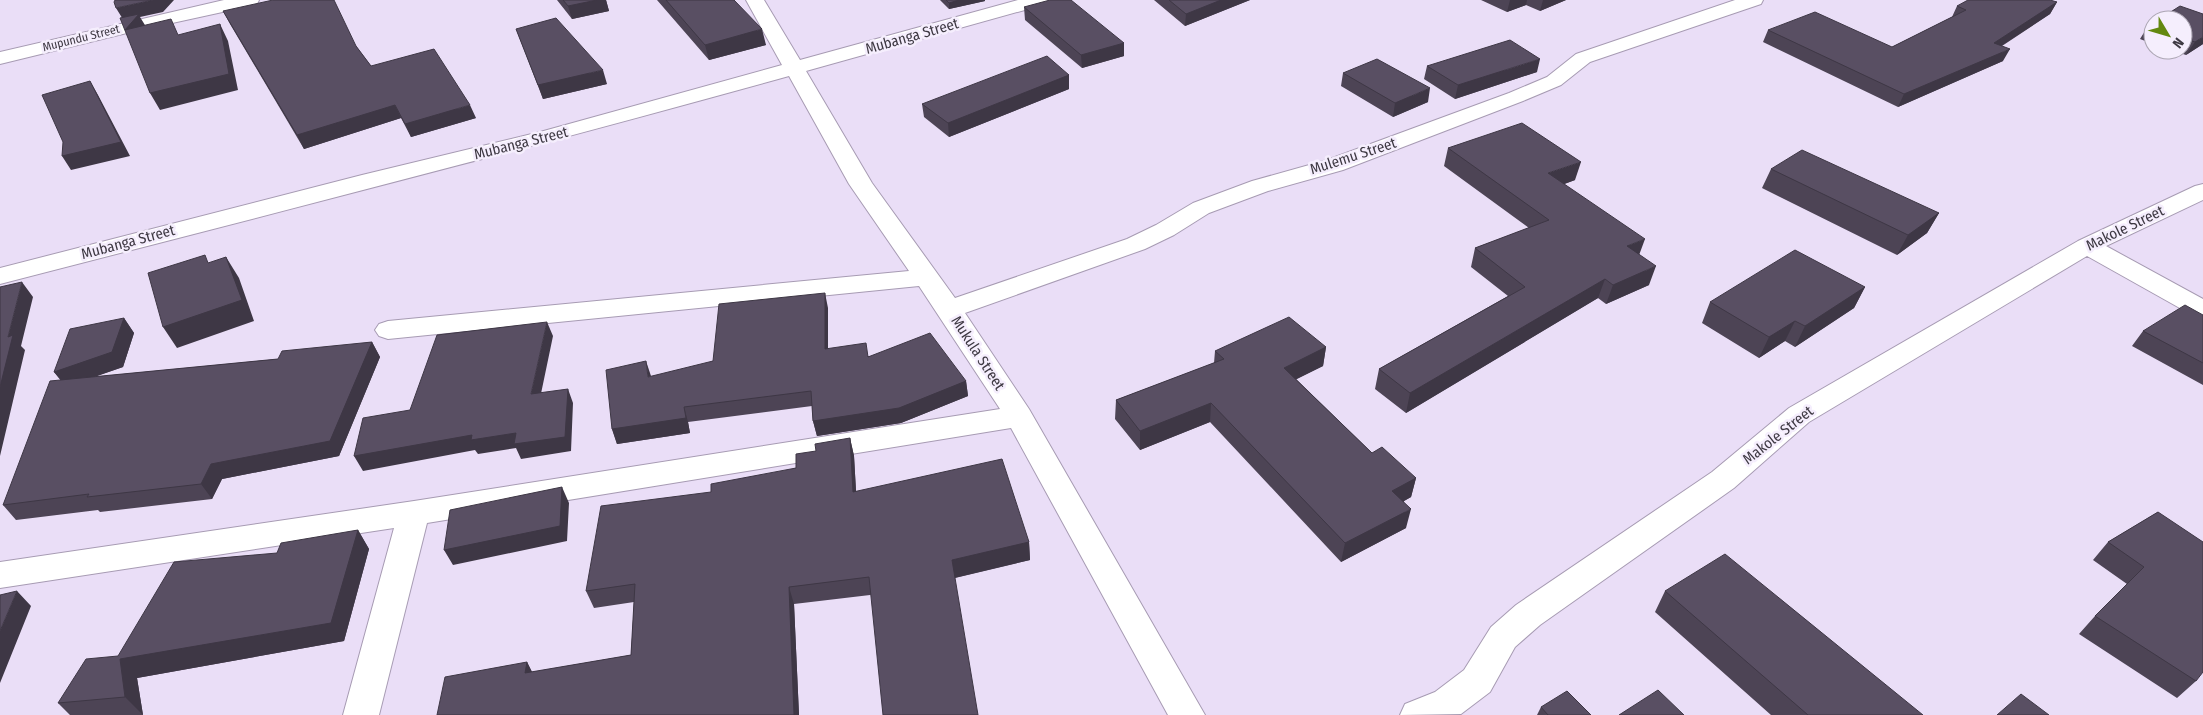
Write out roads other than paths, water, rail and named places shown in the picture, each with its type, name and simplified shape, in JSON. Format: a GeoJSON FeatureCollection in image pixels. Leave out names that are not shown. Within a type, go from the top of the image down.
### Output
{"type":"FeatureCollection","features":[{"type":"Feature","properties":{"kind":"street","name":"Mupundu Street"},"geometry":{"type":"LineString","coordinates":[[0,58],[131,26],[250,0]]}},
{"type":"Feature","properties":{"kind":"street","name":"Mukula Street"},"geometry":{"type":"LineString","coordinates":[[755,0],[796,68],[861,184],[949,309],[1019,416],[1187,715]]}},
{"type":"Feature","properties":{"kind":"street","name":"Mubanga Street"},"geometry":{"type":"LineString","coordinates":[[0,276],[370,180],[546,137],[1040,0]]}},
{"type":"Feature","properties":{"kind":"street","name":"Mulemu Street"},"geometry":{"type":"LineString","coordinates":[[949,309],[1136,244],[1210,204],[1291,176],[1335,166],[1516,97],[1554,81],[1583,58],[1754,0]]}},
{"type":"Feature","properties":{"kind":"street","name":"Makole Street"},"geometry":{"type":"LineString","coordinates":[[1418,715],[1448,702],[1478,681],[1503,637],[1528,615],[1723,480],[1799,415],[2087,246],[2203,191]]}},
{"type":"Feature","properties":{"kind":"street"},"geometry":{"type":"LineString","coordinates":[[2087,246],[2203,310]]}},
{"type":"Feature","properties":{"kind":"street"},"geometry":{"type":"LineString","coordinates":[[388,330],[926,277]]}},
{"type":"Feature","properties":{"kind":"street"},"geometry":{"type":"LineString","coordinates":[[0,575],[414,513],[1019,416]]}},
{"type":"Feature","properties":{"kind":"street"},"geometry":{"type":"LineString","coordinates":[[361,715],[414,513]]}}]}
